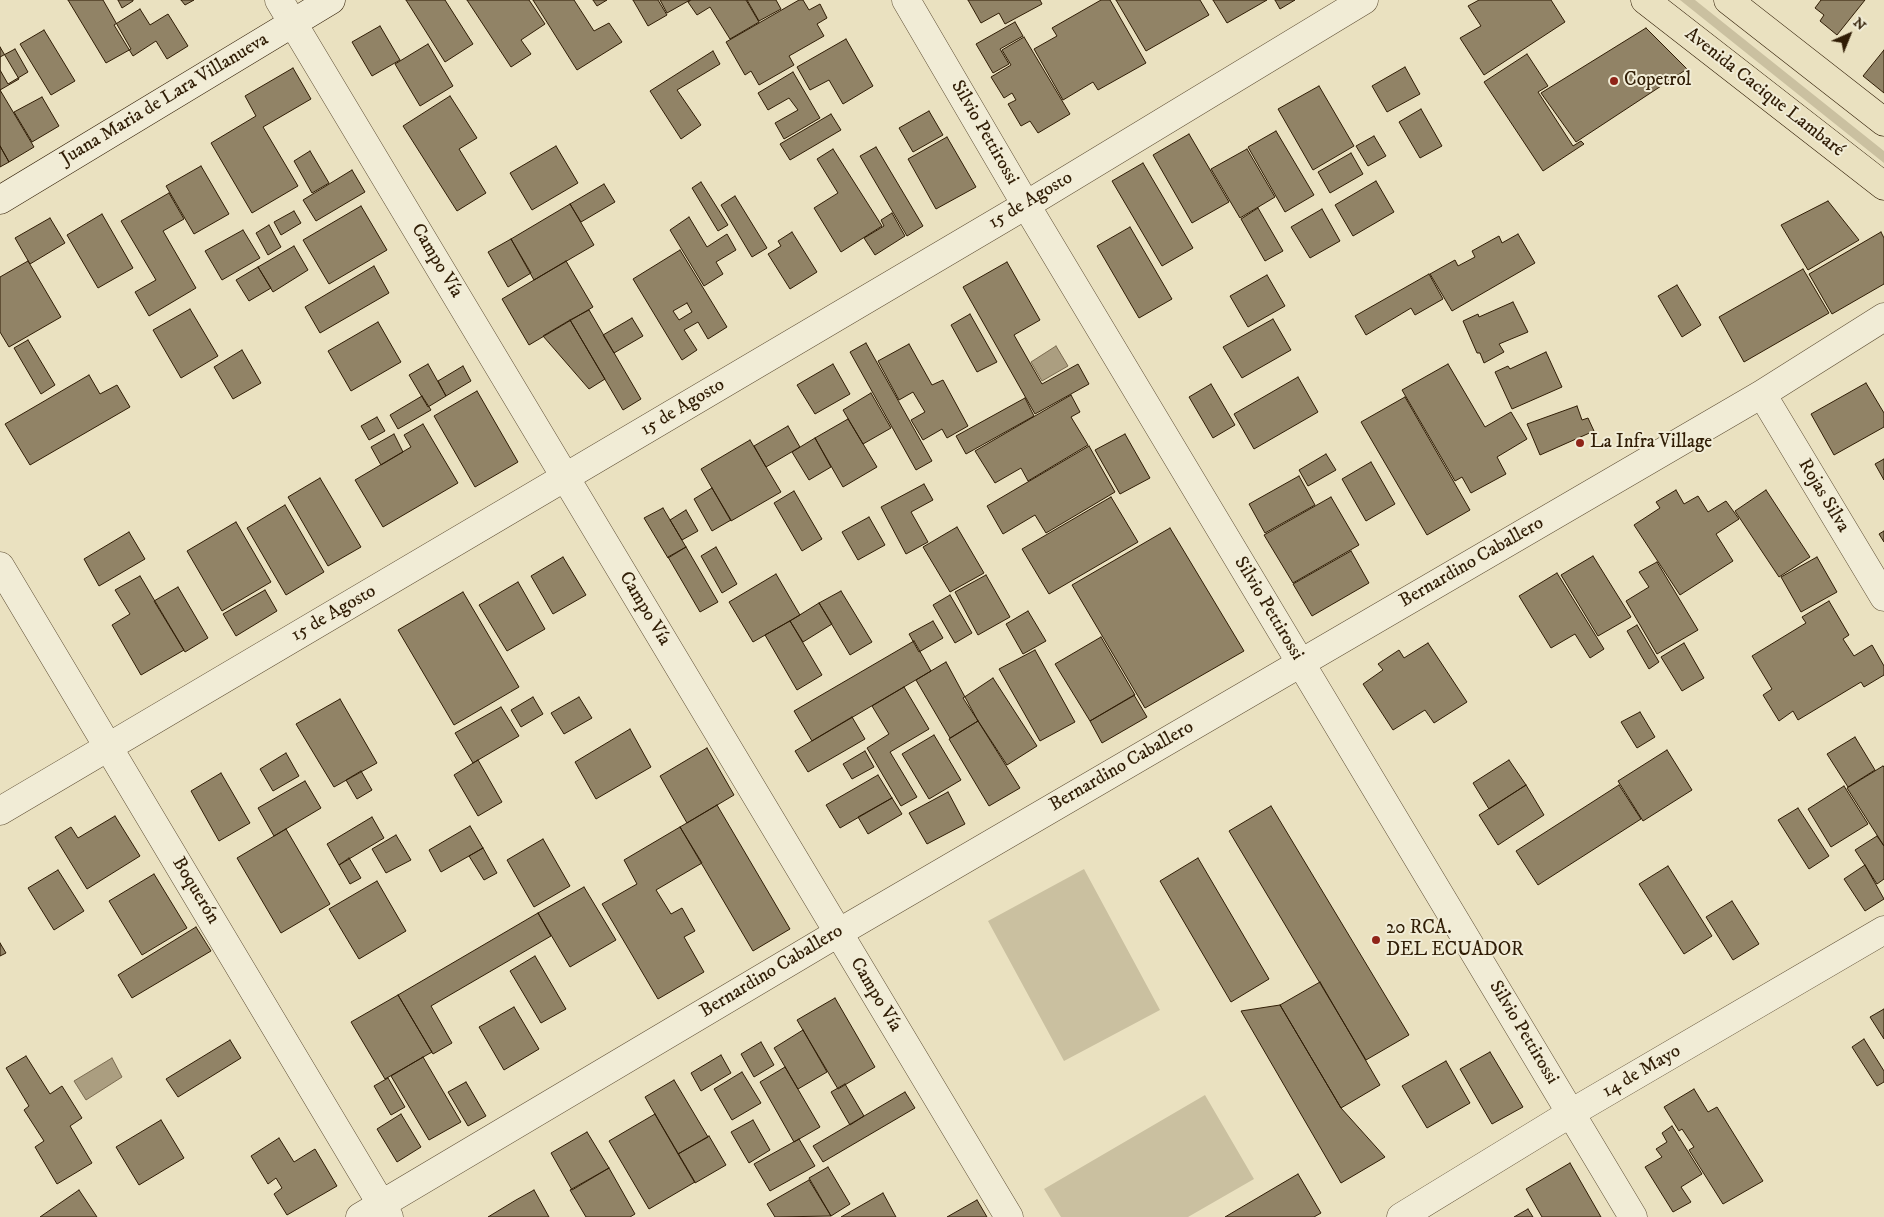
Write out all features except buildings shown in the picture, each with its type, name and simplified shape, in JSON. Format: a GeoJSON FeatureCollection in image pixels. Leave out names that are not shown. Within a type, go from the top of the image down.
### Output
{"type":"FeatureCollection","features":[{"type":"Feature","properties":{"kind":"main road","name":"Avenida Cacique Lambaré"},"geometry":{"type":"LineString","coordinates":[[1645,0],[1884,186]]}},
{"type":"Feature","properties":{"kind":"main road"},"geometry":{"type":"LineString","coordinates":[[1728,0],[1884,122]]}},
{"type":"Feature","properties":{"kind":"street","name":"Juana Maria de Lara Villanueva"},"geometry":{"type":"LineString","coordinates":[[0,200],[286,11],[331,0]]}},
{"type":"Feature","properties":{"kind":"street","name":"Silvio Pettirossi"},"geometry":{"type":"LineString","coordinates":[[906,0],[1026,205],[1633,1217]]}},
{"type":"Feature","properties":{"kind":"street","name":"15 de Agosto"},"geometry":{"type":"LineString","coordinates":[[0,811],[1026,205],[1364,0]]}},
{"type":"Feature","properties":{"kind":"street","name":"Campo Vía"},"geometry":{"type":"LineString","coordinates":[[286,11],[1009,1217]]}},
{"type":"Feature","properties":{"kind":"street","name":"Bernardino Caballero"},"geometry":{"type":"LineString","coordinates":[[377,1213],[838,933],[1762,394],[1884,317]]}},
{"type":"Feature","properties":{"kind":"street","name":"Rojas Silva"},"geometry":{"type":"LineString","coordinates":[[1762,394],[1884,597]]}},
{"type":"Feature","properties":{"kind":"street","name":"Boquerón"},"geometry":{"type":"LineString","coordinates":[[0,566],[108,747],[377,1213]]}},
{"type":"Feature","properties":{"kind":"street","name":"14 de Mayo"},"geometry":{"type":"LineString","coordinates":[[1402,1217],[1571,1113],[1884,930]]}},
{"type":"Feature","properties":{"kind":"shaded area"},"geometry":{"type":"Polygon","coordinates":[[[1680,0],[1695,0],[1884,151],[1884,163],[1680,0]]]}},
{"type":"Feature","properties":{"kind":"shaded area"},"geometry":{"type":"Polygon","coordinates":[[[1056,346],[1068,366],[1042,381],[1031,362],[1056,346]]]}},
{"type":"Feature","properties":{"kind":"shaded area"},"geometry":{"type":"Polygon","coordinates":[[[1084,869],[1160,1010],[1064,1061],[988,921],[1084,869]]]}},
{"type":"Feature","properties":{"kind":"shaded area"},"geometry":{"type":"Polygon","coordinates":[[[112,1058],[122,1077],[86,1100],[74,1081],[112,1058]]]}},
{"type":"Feature","properties":{"kind":"shaded area"},"geometry":{"type":"Polygon","coordinates":[[[1205,1095],[1254,1179],[1188,1217],[1061,1217],[1044,1189],[1205,1095]]]}},
{"type":"Feature","properties":{"kind":"place","name":"Copetrol"},"geometry":{"type":"Point","coordinates":[1614,81]}},
{"type":"Feature","properties":{"kind":"place","name":"La Infra Village"},"geometry":{"type":"Point","coordinates":[1580,443]}},
{"type":"Feature","properties":{"kind":"place","name":"20 RCA. DEL ECUADOR"},"geometry":{"type":"Point","coordinates":[1376,940]}}]}
